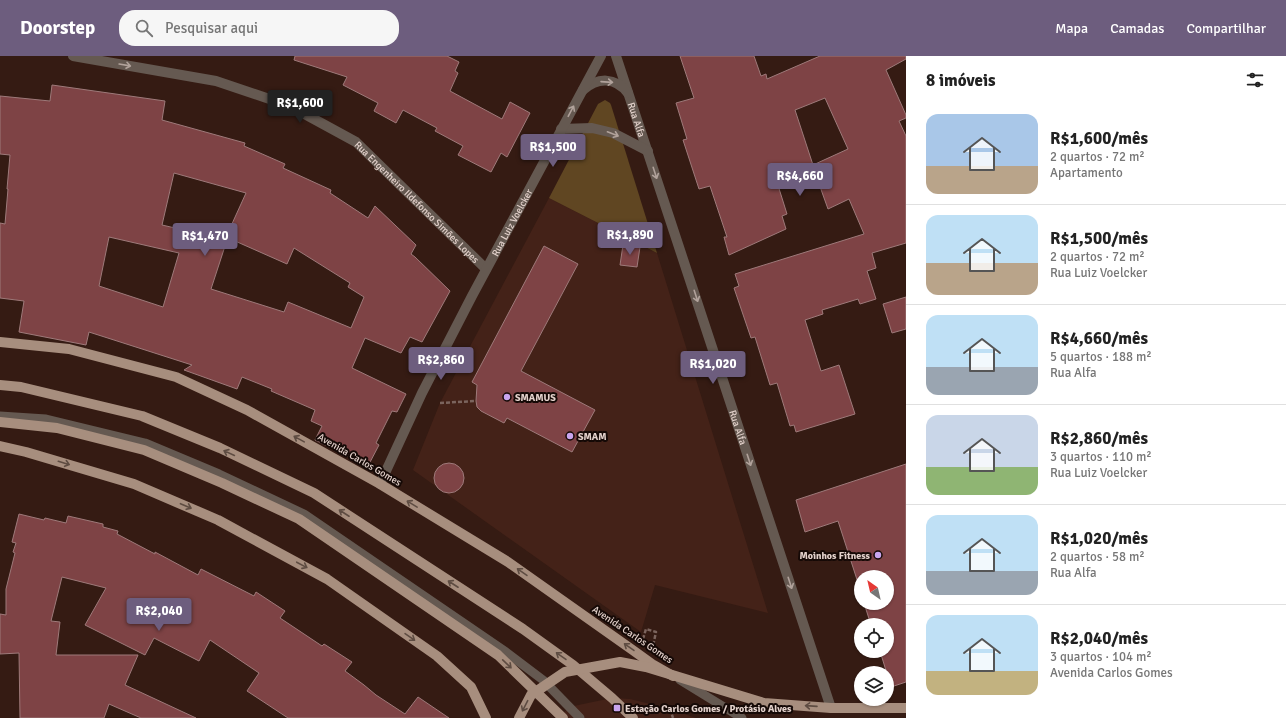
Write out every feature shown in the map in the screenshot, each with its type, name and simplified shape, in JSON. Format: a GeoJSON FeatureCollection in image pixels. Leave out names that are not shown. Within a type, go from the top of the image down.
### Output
{"type":"FeatureCollection","features":[{"type":"Feature","properties":{"kind":"main road","name":"Avenida Carlos Gomes"},"geometry":{"type":"LineString","coordinates":[[0,342],[69,349],[176,377],[247,410],[380,484],[508,562],[652,664],[673,676]]}},
{"type":"Feature","properties":{"kind":"main road"},"geometry":{"type":"LineString","coordinates":[[0,386],[21,387],[142,416],[220,448],[314,493],[522,629],[573,665],[633,718]]}},
{"type":"Feature","properties":{"kind":"main road"},"geometry":{"type":"LineString","coordinates":[[0,422],[57,428],[144,450],[222,483],[299,519],[498,655],[563,718]]}},
{"type":"Feature","properties":{"kind":"main road"},"geometry":{"type":"LineString","coordinates":[[0,446],[26,452],[134,484],[218,520],[327,579],[437,656],[471,687],[486,718]]}},
{"type":"Feature","properties":{"kind":"main road"},"geometry":{"type":"LineString","coordinates":[[519,718],[531,695],[566,672],[620,662],[633,663],[764,703],[831,708],[906,708]]}},
{"type":"Feature","properties":{"kind":"street","name":"Rua Engenheiro Ildefonso Simões Lopes"},"geometry":{"type":"LineString","coordinates":[[73,56],[216,81],[290,106],[356,142],[486,269]]}},
{"type":"Feature","properties":{"kind":"street","name":"Rua Luiz Voelcker"},"geometry":{"type":"LineString","coordinates":[[380,484],[422,393],[486,269],[601,56]]}},
{"type":"Feature","properties":{"kind":"street","name":"Rua Alfa"},"geometry":{"type":"LineString","coordinates":[[616,56],[831,708]]}},
{"type":"Feature","properties":{"kind":"street","name":"Rua Luiz Voelcker"},"geometry":{"type":"LineString","coordinates":[[582,92],[589,85],[597,81],[606,80],[616,83],[624,88],[629,96]]}},
{"type":"Feature","properties":{"kind":"street"},"geometry":{"type":"LineString","coordinates":[[561,128],[592,128],[613,133],[648,151]]}},
{"type":"Feature","properties":{"kind":"lane"},"geometry":{"type":"LineString","coordinates":[[0,416],[46,419],[144,443],[219,474],[304,514],[506,652],[543,680],[580,718]]}},
{"type":"Feature","properties":{"kind":"lane"},"geometry":{"type":"LineString","coordinates":[[673,676],[742,718]]}},
{"type":"Feature","properties":{"kind":"path"},"geometry":{"type":"LineString","coordinates":[[440,403],[476,401]]}},
{"type":"Feature","properties":{"kind":"path"},"geometry":{"type":"LineString","coordinates":[[643,640],[646,629],[656,632]]}},
{"type":"Feature","properties":{"kind":"path"},"geometry":{"type":"LineString","coordinates":[[670,709],[673,718]]}},
{"type":"Feature","properties":{"kind":"shaded area"},"geometry":{"type":"Polygon","coordinates":[[[605,100],[611,105],[657,253],[549,198],[598,104],[605,100]]]}},
{"type":"Feature","properties":{"kind":"shaded area","name":"SMAM"},"geometry":{"type":"Polygon","coordinates":[[[549,198],[657,253],[768,613],[655,585],[641,632],[413,470],[440,403],[549,198]]]}},
{"type":"Feature","properties":{"kind":"shaded area","name":"Estação Carlos Gomes / Protásio Alves"},"geometry":{"type":"Polygon","coordinates":[[[612,698],[630,699],[670,709],[696,718],[559,718],[569,707],[612,698]]]}},
{"type":"Feature","properties":{"kind":"building"},"geometry":{"type":"Polygon","coordinates":[[[295,56],[447,56],[459,62],[455,71],[458,73],[450,91],[502,119],[510,102],[530,113],[507,157],[501,153],[491,172],[458,155],[463,146],[435,131],[437,128],[403,110],[396,123],[374,111],[378,103],[343,85],[347,77],[294,60],[295,56]]]}},
{"type":"Feature","properties":{"kind":"building"},"geometry":{"type":"Polygon","coordinates":[[[680,56],[754,56],[761,76],[766,74],[767,79],[820,56],[906,56],[906,59],[886,70],[906,115],[906,118],[899,121],[906,136],[906,243],[872,253],[876,268],[867,271],[876,299],[860,304],[858,299],[822,310],[823,314],[805,320],[821,371],[839,365],[855,414],[796,432],[794,425],[790,426],[777,383],[770,385],[755,337],[751,338],[734,288],[739,286],[735,274],[864,234],[849,199],[828,209],[813,167],[776,179],[787,214],[782,216],[786,229],[729,255],[724,237],[727,237],[710,186],[699,189],[683,140],[687,139],[676,103],[694,98],[680,56]],[[825,98],[795,110],[813,165],[848,149],[825,98]]]}},
{"type":"Feature","properties":{"kind":"building"},"geometry":{"type":"Polygon","coordinates":[[[52,85],[165,101],[162,120],[245,143],[244,146],[285,164],[283,168],[331,190],[330,193],[368,218],[375,206],[416,245],[411,254],[450,291],[422,342],[410,337],[401,353],[365,338],[352,368],[406,394],[397,412],[392,411],[376,443],[379,445],[368,466],[315,440],[322,426],[311,421],[315,410],[271,391],[272,389],[242,377],[237,389],[184,370],[192,365],[89,332],[86,345],[19,332],[24,301],[0,298],[0,223],[5,224],[10,155],[0,154],[0,96],[50,101],[52,85]],[[174,173],[162,225],[227,240],[211,289],[284,312],[288,302],[351,328],[364,297],[348,287],[350,283],[294,248],[287,264],[226,237],[246,193],[174,173]],[[109,237],[99,286],[163,307],[179,253],[109,237]]]}},
{"type":"Feature","properties":{"kind":"building"},"geometry":{"type":"Polygon","coordinates":[[[623,245],[640,247],[637,267],[620,265],[623,245]]]}},
{"type":"Feature","properties":{"kind":"building"},"geometry":{"type":"Polygon","coordinates":[[[544,246],[578,264],[521,371],[595,410],[572,452],[507,418],[504,423],[481,411],[477,407],[476,401],[477,385],[472,382],[544,246]]]}},
{"type":"Feature","properties":{"kind":"building"},"geometry":{"type":"Polygon","coordinates":[[[906,297],[906,329],[892,333],[883,304],[906,297]]]}},
{"type":"Feature","properties":{"kind":"building"},"geometry":{"type":"Polygon","coordinates":[[[449,463],[455,464],[463,472],[463,484],[455,492],[449,493],[443,492],[435,484],[434,478],[435,472],[443,464],[449,463]]]}},
{"type":"Feature","properties":{"kind":"building","name":"Moinhos Fitness"},"geometry":{"type":"Polygon","coordinates":[[[906,464],[906,682],[894,686],[894,666],[885,666],[882,658],[894,658],[894,618],[869,618],[866,610],[894,610],[894,570],[854,570],[838,521],[805,532],[796,500],[906,464]]]}},
{"type":"Feature","properties":{"kind":"building"},"geometry":{"type":"Polygon","coordinates":[[[19,514],[66,523],[68,516],[103,524],[103,527],[118,531],[117,534],[198,575],[201,569],[254,596],[256,592],[285,611],[280,618],[322,646],[324,644],[352,662],[345,671],[376,695],[405,714],[418,697],[449,718],[288,718],[247,691],[259,673],[210,640],[199,661],[154,638],[145,655],[85,625],[106,588],[62,577],[51,621],[60,622],[56,655],[138,655],[125,685],[196,718],[141,718],[109,704],[104,718],[20,718],[19,653],[0,654],[0,614],[6,615],[6,589],[16,543],[12,542],[19,514]]]}},
{"type":"Feature","properties":{"kind":"place","name":"SMAMUS"},"geometry":{"type":"Point","coordinates":[507,397]}},
{"type":"Feature","properties":{"kind":"place","name":"SMAM"},"geometry":{"type":"Point","coordinates":[570,436]}},
{"type":"Feature","properties":{"kind":"place","name":"Moinhos Fitness"},"geometry":{"type":"Point","coordinates":[878,555]}},
{"type":"Feature","properties":{"kind":"place","name":"Estação Carlos Gomes / Protásio Alves"},"geometry":{"type":"Point","coordinates":[617,708]}}]}
